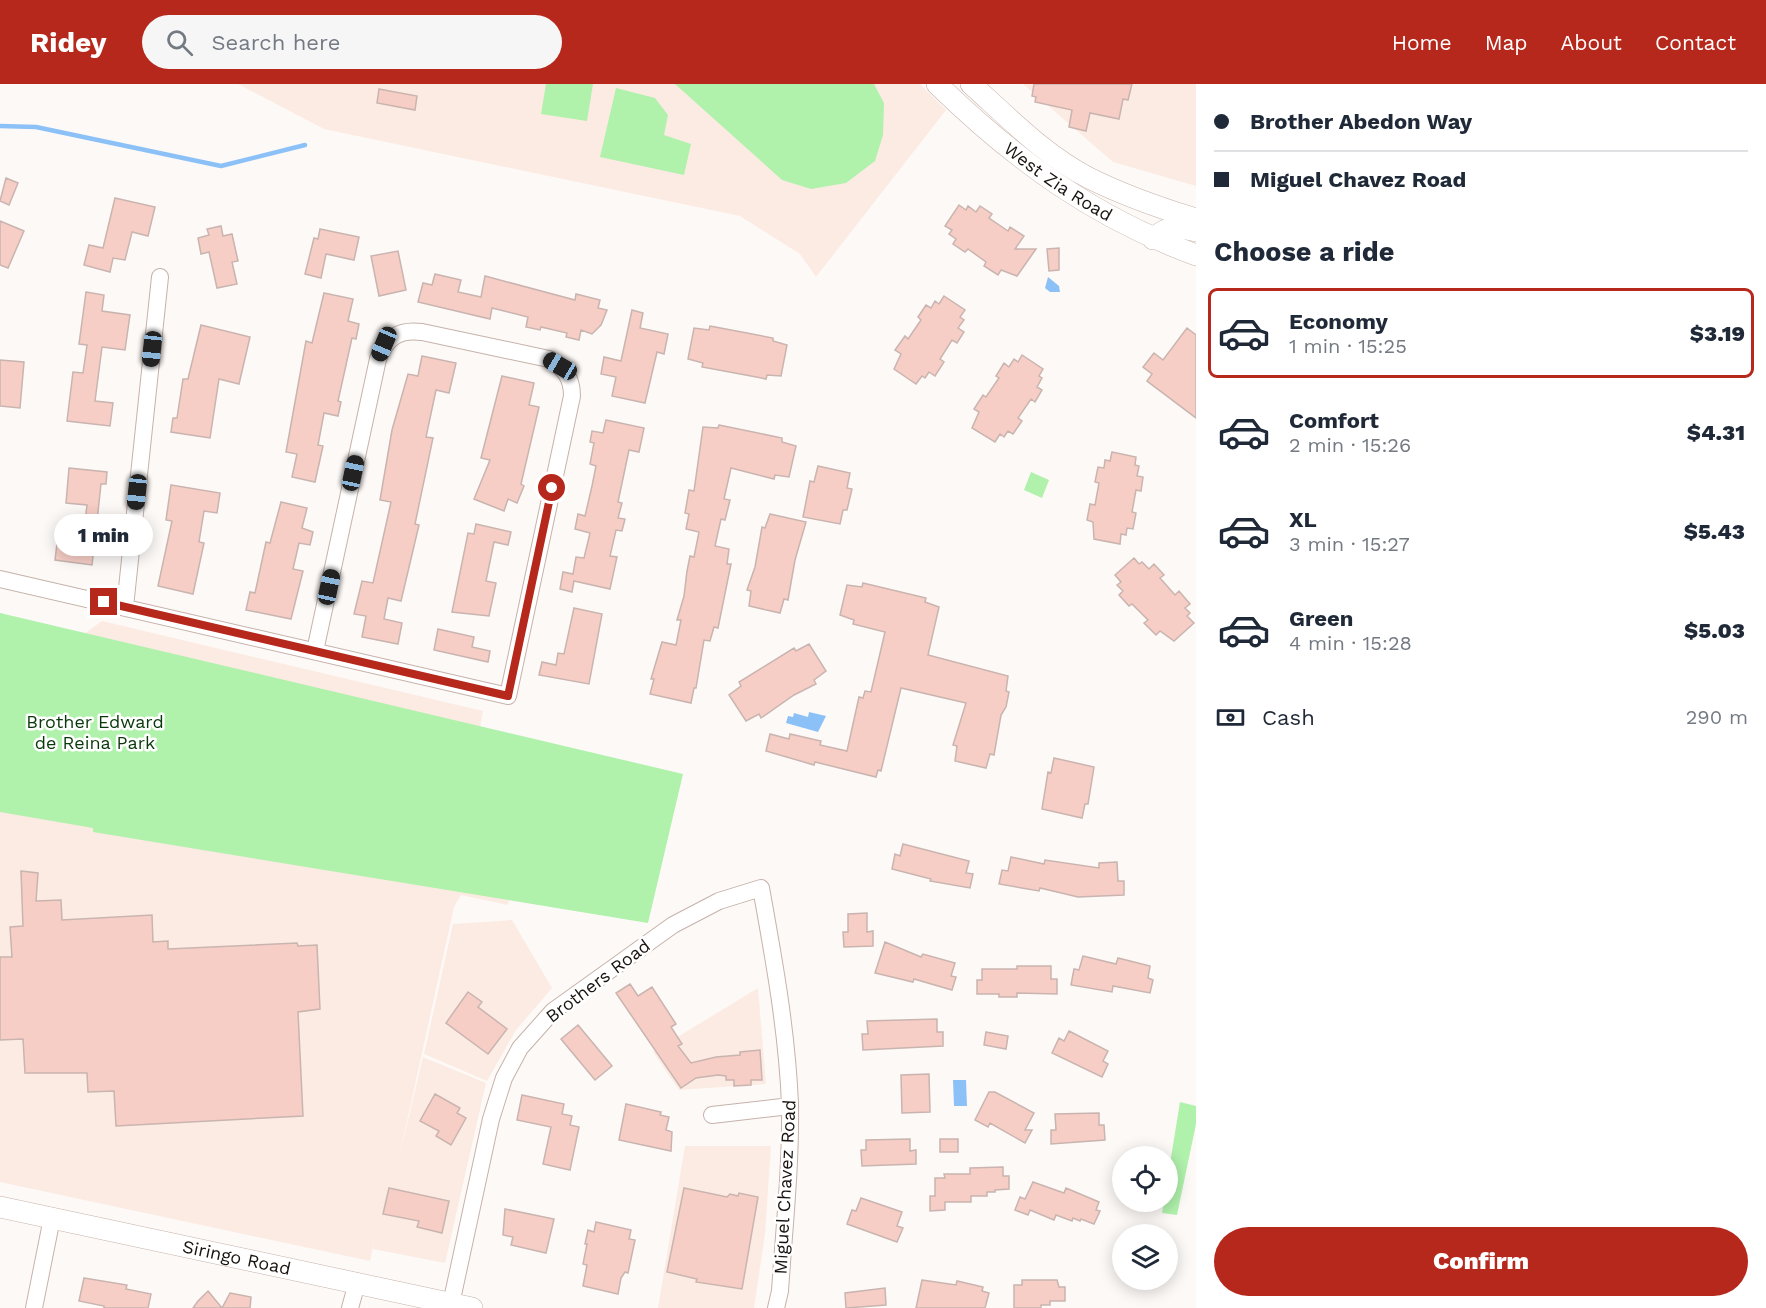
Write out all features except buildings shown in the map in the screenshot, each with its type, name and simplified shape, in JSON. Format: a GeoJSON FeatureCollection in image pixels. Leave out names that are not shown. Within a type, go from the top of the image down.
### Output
{"type":"FeatureCollection","features":[{"type":"Feature","properties":{"kind":"street","name":"West Zia Road"},"geometry":{"type":"LineString","coordinates":[[937,84],[1028,166],[1081,201],[1154,239],[1196,255]]}},
{"type":"Feature","properties":{"kind":"street","name":"West Zia Road"},"geometry":{"type":"LineString","coordinates":[[971,84],[999,112],[1060,159],[1089,177],[1196,219]]}},
{"type":"Feature","properties":{"kind":"street"},"geometry":{"type":"LineString","coordinates":[[1134,196],[1144,211],[1154,239],[1163,229],[1170,227],[1196,231]]}},
{"type":"Feature","properties":{"kind":"street"},"geometry":{"type":"LineString","coordinates":[[125,607],[159,277]]}},
{"type":"Feature","properties":{"kind":"street"},"geometry":{"type":"LineString","coordinates":[[0,579],[508,696],[572,396],[572,384],[567,374],[549,359],[413,331],[402,332],[384,344],[378,358],[315,651]]}},
{"type":"Feature","properties":{"kind":"street","name":"Miguel Chavez Road"},"geometry":{"type":"LineString","coordinates":[[761,888],[780,989],[790,1106],[789,1169],[780,1291],[776,1308]]}},
{"type":"Feature","properties":{"kind":"street","name":"Brothers Road"},"geometry":{"type":"LineString","coordinates":[[451,1304],[490,1119],[504,1078],[520,1048],[553,1011],[673,925],[719,901],[761,888]]}},
{"type":"Feature","properties":{"kind":"street"},"geometry":{"type":"LineString","coordinates":[[712,1115],[790,1106]]}},
{"type":"Feature","properties":{"kind":"street","name":"Siringo Road"},"geometry":{"type":"LineString","coordinates":[[0,1207],[472,1308]]}},
{"type":"Feature","properties":{"kind":"street"},"geometry":{"type":"LineString","coordinates":[[34,1308],[52,1218]]}},
{"type":"Feature","properties":{"kind":"street"},"geometry":{"type":"LineString","coordinates":[[350,1308],[357,1283]]}},
{"type":"Feature","properties":{"kind":"shaded area"},"geometry":{"type":"Polygon","coordinates":[[[238,84],[920,84],[946,110],[816,277],[800,254],[740,216],[324,129],[238,84]]]}},
{"type":"Feature","properties":{"kind":"shaded area"},"geometry":{"type":"Polygon","coordinates":[[[1023,84],[1196,84],[1196,186],[1113,162],[1023,84]]]}},
{"type":"Feature","properties":{"kind":"shaded area"},"geometry":{"type":"Polygon","coordinates":[[[0,613],[77,639],[102,621],[483,711],[478,738],[510,894],[508,905],[461,895],[454,907],[399,1158],[423,1057],[486,1083],[445,1263],[373,1249],[374,1242],[370,1261],[0,1182],[0,613]]]}},
{"type":"Feature","properties":{"kind":"shaded area"},"geometry":{"type":"Polygon","coordinates":[[[512,920],[552,988],[516,1030],[487,1081],[424,1054],[453,924],[512,920]]]}},
{"type":"Feature","properties":{"kind":"shaded area"},"geometry":{"type":"Polygon","coordinates":[[[758,988],[766,1084],[679,1090],[653,1052],[758,988]]]}},
{"type":"Feature","properties":{"kind":"shaded area"},"geometry":{"type":"Polygon","coordinates":[[[685,1146],[771,1146],[765,1234],[754,1308],[658,1308],[685,1146]]]}},
{"type":"Feature","properties":{"kind":"green space"},"geometry":{"type":"Polygon","coordinates":[[[546,84],[593,84],[587,121],[541,114],[546,84]]]}},
{"type":"Feature","properties":{"kind":"green space"},"geometry":{"type":"Polygon","coordinates":[[[675,84],[874,84],[884,103],[883,135],[875,161],[846,183],[811,189],[782,180],[675,84]]]}},
{"type":"Feature","properties":{"kind":"green space"},"geometry":{"type":"Polygon","coordinates":[[[616,88],[655,98],[668,115],[664,135],[691,144],[684,175],[600,157],[616,88]]]}},
{"type":"Feature","properties":{"kind":"green space"},"geometry":{"type":"Polygon","coordinates":[[[1031,472],[1049,480],[1042,498],[1024,490],[1031,472]]]}},
{"type":"Feature","properties":{"kind":"green space","name":"Brother Edward de Reina Park"},"geometry":{"type":"Polygon","coordinates":[[[0,613],[683,774],[648,923],[93,832],[93,828],[0,812],[0,613]]]}},
{"type":"Feature","properties":{"kind":"green space"},"geometry":{"type":"Polygon","coordinates":[[[1180,1102],[1196,1106],[1196,1124],[1178,1210],[1178,1146],[1173,1146],[1180,1102]]]}},
{"type":"Feature","properties":{"kind":"green space"},"geometry":{"type":"Polygon","coordinates":[[[1162,1212],[1178,1212],[1177,1215],[1162,1212]]]}},
{"type":"Feature","properties":{"kind":"water"},"geometry":{"type":"Polygon","coordinates":[[[1048,277],[1059,286],[1060,292],[1050,292],[1045,288],[1048,277]]]}},
{"type":"Feature","properties":{"kind":"water"},"geometry":{"type":"Polygon","coordinates":[[[809,712],[826,716],[818,732],[786,723],[788,716],[793,717],[794,713],[808,717],[809,712]]]}},
{"type":"Feature","properties":{"kind":"water"},"geometry":{"type":"Polygon","coordinates":[[[953,1080],[966,1080],[967,1106],[954,1106],[953,1080]]]}},
{"type":"Feature","properties":{"kind":"waterway"},"geometry":{"type":"LineString","coordinates":[[0,126],[36,127],[221,166],[305,145]]}},
{"type":"Feature","properties":{"kind":"route"},"geometry":{"type":"LineString","coordinates":[[104,602],[508,696],[552,488]]}}]}
